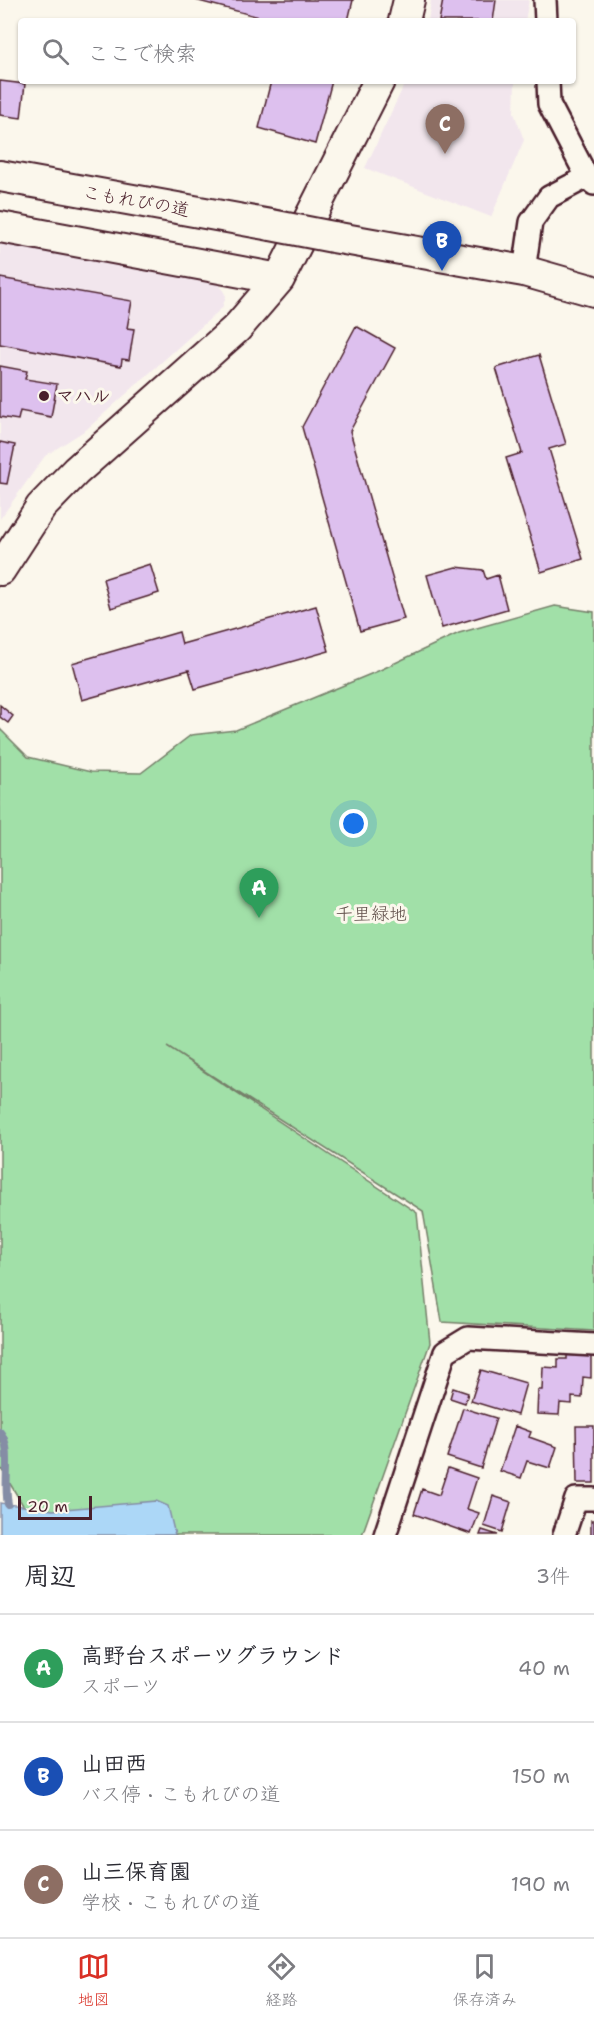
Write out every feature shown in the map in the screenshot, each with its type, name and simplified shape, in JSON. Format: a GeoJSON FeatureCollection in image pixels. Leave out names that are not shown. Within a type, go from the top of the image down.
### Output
{"type":"FeatureCollection","features":[{"type":"Feature","properties":{"kind":"street"},"geometry":{"type":"LineString","coordinates":[[406,18],[409,0]]}},
{"type":"Feature","properties":{"kind":"street"},"geometry":{"type":"LineString","coordinates":[[545,0],[546,18]]}},
{"type":"Feature","properties":{"kind":"street"},"geometry":{"type":"LineString","coordinates":[[0,570],[48,500],[76,471],[237,328],[279,279],[378,84]]}},
{"type":"Feature","properties":{"kind":"street"},"geometry":{"type":"LineString","coordinates":[[548,84],[549,104],[591,181],[549,197],[531,222],[524,271],[594,291]]}},
{"type":"Feature","properties":{"kind":"street","name":"こもれびの道"},"geometry":{"type":"LineString","coordinates":[[0,176],[524,271]]}},
{"type":"Feature","properties":{"kind":"street"},"geometry":{"type":"LineString","coordinates":[[0,228],[279,279]]}},
{"type":"Feature","properties":{"kind":"street"},"geometry":{"type":"LineString","coordinates":[[385,1535],[445,1352],[468,1338],[594,1345]]}},
{"type":"Feature","properties":{"kind":"street"},"geometry":{"type":"LineString","coordinates":[[564,1535],[576,1499],[594,1499]]}},
{"type":"Feature","properties":{"kind":"shaded area"},"geometry":{"type":"Polygon","coordinates":[[[431,0],[529,0],[526,18],[428,18],[431,0]]]}},
{"type":"Feature","properties":{"kind":"shaded area"},"geometry":{"type":"Polygon","coordinates":[[[405,84],[515,84],[514,113],[524,140],[491,217],[365,168],[405,84]]]}},
{"type":"Feature","properties":{"kind":"shaded area"},"geometry":{"type":"Polygon","coordinates":[[[0,243],[220,285],[226,296],[222,308],[87,429],[45,456],[0,519],[0,243]]]}},
{"type":"Feature","properties":{"kind":"green space","name":"千里緑地"},"geometry":{"type":"Polygon","coordinates":[[[555,606],[594,612],[594,1331],[442,1322],[423,1211],[167,1047],[417,1213],[430,1343],[362,1535],[163,1535],[33,1522],[0,1467],[0,729],[28,757],[91,772],[141,773],[191,735],[236,730],[378,671],[459,633],[555,606]]]}},
{"type":"Feature","properties":{"kind":"water"},"geometry":{"type":"Polygon","coordinates":[[[156,1501],[168,1506],[175,1535],[0,1535],[0,1503],[53,1510],[156,1501]]]}},
{"type":"Feature","properties":{"kind":"building"},"geometry":{"type":"Polygon","coordinates":[[[195,0],[353,0],[349,18],[263,18],[195,0]]]}},
{"type":"Feature","properties":{"kind":"building"},"geometry":{"type":"Polygon","coordinates":[[[443,0],[496,0],[493,18],[440,18],[443,0]]]}},
{"type":"Feature","properties":{"kind":"building"},"geometry":{"type":"Polygon","coordinates":[[[0,81],[25,84],[21,118],[0,115],[0,81]]]}},
{"type":"Feature","properties":{"kind":"building"},"geometry":{"type":"Polygon","coordinates":[[[270,84],[331,84],[315,144],[259,128],[270,84]]]}},
{"type":"Feature","properties":{"kind":"building"},"geometry":{"type":"Polygon","coordinates":[[[0,278],[132,301],[127,328],[134,329],[129,360],[122,359],[121,366],[0,344],[0,278]]]}},
{"type":"Feature","properties":{"kind":"building"},"geometry":{"type":"Polygon","coordinates":[[[356,326],[395,348],[350,431],[404,619],[360,631],[302,427],[356,326]]]}},
{"type":"Feature","properties":{"kind":"building"},"geometry":{"type":"Polygon","coordinates":[[[539,355],[566,444],[549,449],[583,559],[541,572],[506,458],[522,453],[496,368],[539,355]]]}},
{"type":"Feature","properties":{"kind":"building"},"geometry":{"type":"Polygon","coordinates":[[[0,366],[27,371],[25,379],[57,384],[51,417],[20,411],[18,420],[0,417],[0,366]]]}},
{"type":"Feature","properties":{"kind":"building"},"geometry":{"type":"Polygon","coordinates":[[[0,442],[15,445],[7,484],[0,483],[0,442]]]}},
{"type":"Feature","properties":{"kind":"building"},"geometry":{"type":"Polygon","coordinates":[[[150,564],[159,593],[111,608],[103,579],[150,564]]]}},
{"type":"Feature","properties":{"kind":"building"},"geometry":{"type":"Polygon","coordinates":[[[456,567],[483,570],[486,579],[498,575],[507,609],[442,628],[427,575],[456,567]]]}},
{"type":"Feature","properties":{"kind":"building"},"geometry":{"type":"Polygon","coordinates":[[[316,606],[329,651],[195,689],[189,670],[82,700],[72,663],[179,632],[182,644],[316,606]]]}},
{"type":"Feature","properties":{"kind":"building"},"geometry":{"type":"Polygon","coordinates":[[[0,705],[13,716],[8,723],[0,717],[0,705]]]}},
{"type":"Feature","properties":{"kind":"building"},"geometry":{"type":"Polygon","coordinates":[[[567,1354],[591,1354],[591,1378],[583,1377],[582,1398],[572,1397],[572,1404],[560,1403],[559,1415],[537,1414],[538,1390],[542,1390],[543,1367],[558,1368],[558,1359],[567,1359],[567,1354]]]}},
{"type":"Feature","properties":{"kind":"building"},"geometry":{"type":"Polygon","coordinates":[[[481,1370],[526,1383],[517,1415],[471,1401],[481,1370]]]}},
{"type":"Feature","properties":{"kind":"building"},"geometry":{"type":"Polygon","coordinates":[[[453,1388],[468,1393],[465,1403],[450,1398],[453,1388]]]}},
{"type":"Feature","properties":{"kind":"building"},"geometry":{"type":"Polygon","coordinates":[[[463,1408],[496,1418],[481,1468],[447,1457],[463,1408]]]}},
{"type":"Feature","properties":{"kind":"building"},"geometry":{"type":"Polygon","coordinates":[[[515,1426],[531,1432],[529,1437],[557,1447],[550,1468],[527,1461],[521,1478],[500,1471],[515,1426]]]}},
{"type":"Feature","properties":{"kind":"building"},"geometry":{"type":"Polygon","coordinates":[[[576,1426],[594,1426],[594,1483],[577,1483],[576,1426]]]}},
{"type":"Feature","properties":{"kind":"building"},"geometry":{"type":"Polygon","coordinates":[[[448,1468],[477,1478],[467,1509],[479,1513],[471,1534],[414,1514],[422,1489],[439,1495],[448,1468]]]}},
{"type":"Feature","properties":{"kind":"building"},"geometry":{"type":"Polygon","coordinates":[[[493,1496],[511,1502],[502,1532],[484,1526],[493,1496]]]}},
{"type":"Feature","properties":{"kind":"building"},"geometry":{"type":"Polygon","coordinates":[[[591,1520],[594,1520],[594,1535],[591,1535],[591,1520]]]}},
{"type":"Feature","properties":{"kind":"building"},"geometry":{"type":"Polygon","coordinates":[[[482,1530],[498,1535],[480,1535],[482,1530]]]}},
{"type":"Feature","properties":{"kind":"waterway"},"geometry":{"type":"LineString","coordinates":[[0,1432],[6,1447],[8,1504]]}},
{"type":"Feature","properties":{"kind":"place","name":"山三保育園"},"geometry":{"type":"Point","coordinates":[445,154]}},
{"type":"Feature","properties":{"kind":"place","name":"山田西"},"geometry":{"type":"Point","coordinates":[442,271]}},
{"type":"Feature","properties":{"kind":"place","name":"マハル"},"geometry":{"type":"Point","coordinates":[44,396]}},
{"type":"Feature","properties":{"kind":"place","name":"高野台スポーツグラウンド"},"geometry":{"type":"Point","coordinates":[259,918]}}]}
